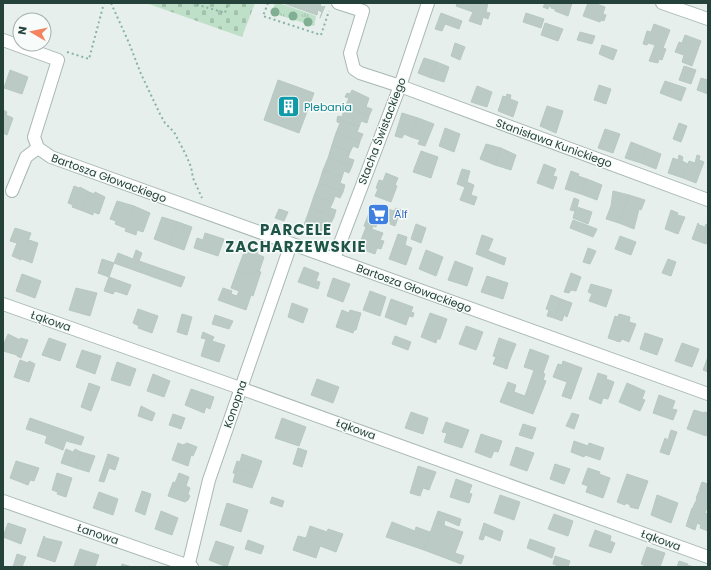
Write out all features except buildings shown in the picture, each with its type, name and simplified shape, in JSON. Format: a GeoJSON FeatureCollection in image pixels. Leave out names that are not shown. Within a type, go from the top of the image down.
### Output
{"type":"FeatureCollection","features":[{"type":"Feature","properties":{"kind":"street","name":"Stacha Świstackiego"},"geometry":{"type":"LineString","coordinates":[[334,259],[400,86],[428,3]]}},
{"type":"Feature","properties":{"kind":"street"},"geometry":{"type":"LineString","coordinates":[[662,3],[708,19]]}},
{"type":"Feature","properties":{"kind":"street","name":"Stanisława Kunickiego"},"geometry":{"type":"LineString","coordinates":[[334,6],[363,11],[350,53],[354,69],[360,73],[400,86],[708,200]]}},
{"type":"Feature","properties":{"kind":"street"},"geometry":{"type":"LineString","coordinates":[[3,40],[58,60]]}},
{"type":"Feature","properties":{"kind":"street","name":"Bartosza Głowackiego"},"geometry":{"type":"LineString","coordinates":[[58,60],[34,137],[38,148],[51,157],[708,394]]}},
{"type":"Feature","properties":{"kind":"street"},"geometry":{"type":"LineString","coordinates":[[12,191],[26,157],[38,148]]}},
{"type":"Feature","properties":{"kind":"street","name":"Konopna"},"geometry":{"type":"LineString","coordinates":[[189,567],[209,480],[291,244]]}},
{"type":"Feature","properties":{"kind":"street","name":"Łąkowa"},"geometry":{"type":"LineString","coordinates":[[3,304],[708,557]]}},
{"type":"Feature","properties":{"kind":"street","name":"Łanowa"},"geometry":{"type":"LineString","coordinates":[[3,501],[189,567]]}},
{"type":"Feature","properties":{"kind":"path"},"geometry":{"type":"LineString","coordinates":[[58,60],[61,50],[89,59],[104,3]]}},
{"type":"Feature","properties":{"kind":"path"},"geometry":{"type":"LineString","coordinates":[[111,3],[141,74],[160,114],[165,123],[174,132],[186,155],[191,167],[193,178],[208,214]]}},
{"type":"Feature","properties":{"kind":"path"},"geometry":{"type":"LineString","coordinates":[[192,3],[224,13],[228,3]]}},
{"type":"Feature","properties":{"kind":"path"},"geometry":{"type":"LineString","coordinates":[[268,3],[263,16],[321,35],[334,6]]}},
{"type":"Feature","properties":{"kind":"green space"},"geometry":{"type":"Polygon","coordinates":[[[146,3],[255,3],[242,37],[146,3]]]}},
{"type":"Feature","properties":{"kind":"green space"},"geometry":{"type":"Polygon","coordinates":[[[275,3],[279,3],[316,16],[314,26],[272,13],[275,3]]]}},
{"type":"Feature","properties":{"kind":"place","name":"Plebania"},"geometry":{"type":"Point","coordinates":[289,107]}},
{"type":"Feature","properties":{"kind":"place","name":"Alf"},"geometry":{"type":"Point","coordinates":[378,214]}},
{"type":"Feature","properties":{"kind":"district","name":"PARCELE ZACHARZEWSKIE"},"geometry":{"type":"Point","coordinates":[296,238]}}]}
